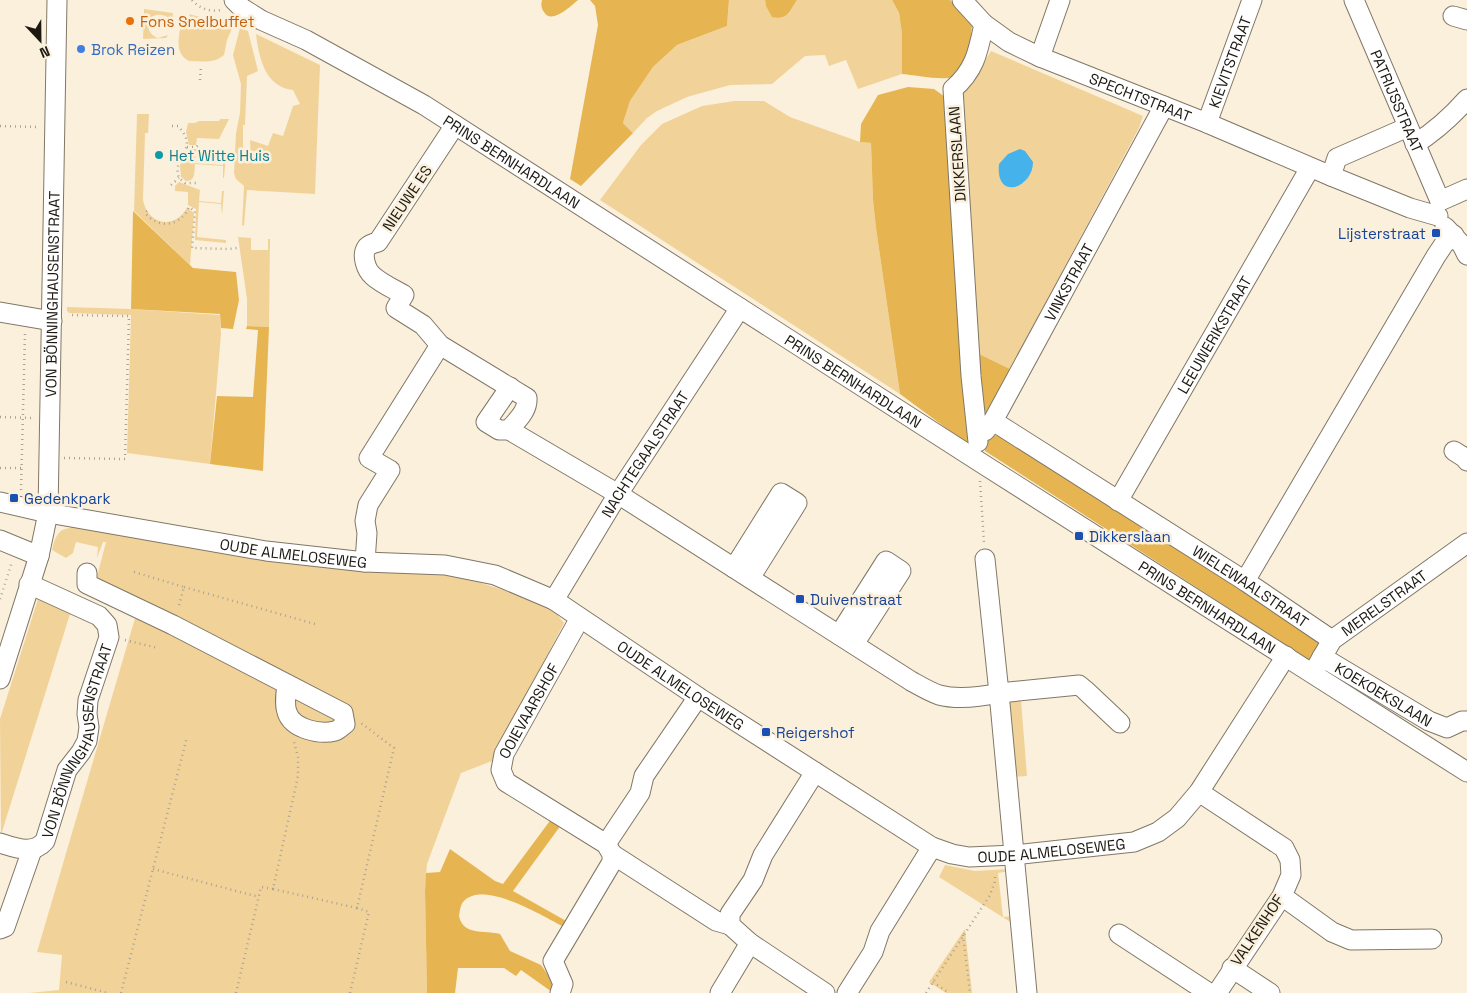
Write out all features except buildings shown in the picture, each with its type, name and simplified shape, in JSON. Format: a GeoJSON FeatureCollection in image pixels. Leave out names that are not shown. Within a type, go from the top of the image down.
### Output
{"type":"FeatureCollection","features":[{"type":"Feature","properties":{"kind":"street","name":"VON BÖNNINGHAUSENSTRAAT"},"geometry":{"type":"LineString","coordinates":[[0,679],[39,556],[48,513],[58,0]]}},
{"type":"Feature","properties":{"kind":"street","name":"SPECHTSTRAAT"},"geometry":{"type":"LineString","coordinates":[[962,0],[984,24],[1009,42],[1040,57],[1208,123],[1310,168],[1410,208],[1439,208]]}},
{"type":"Feature","properties":{"kind":"street"},"geometry":{"type":"LineString","coordinates":[[1040,57],[1060,0]]}},
{"type":"Feature","properties":{"kind":"street","name":"KIEVITSTRAAT"},"geometry":{"type":"LineString","coordinates":[[1208,123],[1252,0]]}},
{"type":"Feature","properties":{"kind":"street","name":"PATRIJSSTRAAT"},"geometry":{"type":"LineString","coordinates":[[1354,0],[1412,135],[1439,208],[1442,225],[1454,235],[1467,255]]}},
{"type":"Feature","properties":{"kind":"street","name":"PRINS BERNHARDLAAN"},"geometry":{"type":"LineString","coordinates":[[236,1],[246,11],[261,20],[306,40],[424,105],[740,308],[973,449],[986,466],[1286,656],[1318,665],[1437,753],[1467,772]]}},
{"type":"Feature","properties":{"kind":"street","name":"DIKKERSLAAN"},"geometry":{"type":"LineString","coordinates":[[973,449],[971,376],[953,89],[964,80],[978,54],[984,24]]}},
{"type":"Feature","properties":{"kind":"street"},"geometry":{"type":"LineString","coordinates":[[1331,176],[1337,158],[1434,130],[1467,99]]}},
{"type":"Feature","properties":{"kind":"street","name":"VINKSTRAAT"},"geometry":{"type":"LineString","coordinates":[[973,449],[993,421],[1164,106]]}},
{"type":"Feature","properties":{"kind":"street","name":"NIEUWE ES"},"geometry":{"type":"LineString","coordinates":[[455,125],[378,242],[368,245],[364,258],[367,268],[372,276],[404,295],[396,308],[423,326],[440,345],[527,398],[528,404],[525,411],[510,430],[618,494]]}},
{"type":"Feature","properties":{"kind":"street","name":"LEEUWERIKSTRAAT"},"geometry":{"type":"LineString","coordinates":[[1118,501],[1310,168]]}},
{"type":"Feature","properties":{"kind":"street"},"geometry":{"type":"LineString","coordinates":[[1439,208],[1467,189]]}},
{"type":"Feature","properties":{"kind":"street"},"geometry":{"type":"LineString","coordinates":[[1245,581],[1436,256],[1454,235]]}},
{"type":"Feature","properties":{"kind":"street","name":"NACHTEGAALSTRAAT"},"geometry":{"type":"LineString","coordinates":[[554,600],[618,494],[740,308]]}},
{"type":"Feature","properties":{"kind":"street"},"geometry":{"type":"LineString","coordinates":[[0,312],[52,318]]}},
{"type":"Feature","properties":{"kind":"street"},"geometry":{"type":"LineString","coordinates":[[365,562],[367,534],[365,521],[368,506],[390,470],[369,458],[440,345]]}},
{"type":"Feature","properties":{"kind":"street","name":"WIELEWAALSTRAAT"},"geometry":{"type":"LineString","coordinates":[[993,421],[1245,581],[1332,640]]}},
{"type":"Feature","properties":{"kind":"street"},"geometry":{"type":"LineString","coordinates":[[734,568],[781,492],[797,503],[750,578]]}},
{"type":"Feature","properties":{"kind":"street"},"geometry":{"type":"LineString","coordinates":[[618,494],[911,681],[939,695],[979,697],[998,693],[1079,686],[1120,723]]}},
{"type":"Feature","properties":{"kind":"street","name":"OUDE ALMELOSEWEG"},"geometry":{"type":"LineString","coordinates":[[0,502],[48,513],[266,551],[365,562],[445,565],[495,575],[554,600],[698,697],[932,847],[969,857],[1014,855],[1134,842],[1158,832],[1178,818],[1200,792],[1286,656]]}},
{"type":"Feature","properties":{"kind":"street"},"geometry":{"type":"LineString","coordinates":[[8,543],[39,556]]}},
{"type":"Feature","properties":{"kind":"street","name":"MERELSTRAAT"},"geometry":{"type":"LineString","coordinates":[[1318,665],[1332,640],[1467,543]]}},
{"type":"Feature","properties":{"kind":"street"},"geometry":{"type":"LineString","coordinates":[[986,559],[1028,993]]}},
{"type":"Feature","properties":{"kind":"street"},"geometry":{"type":"LineString","coordinates":[[87,573],[87,584],[174,625],[343,713],[345,724],[337,731],[324,732],[306,729],[293,723],[287,712],[287,684]]}},
{"type":"Feature","properties":{"kind":"street","name":"VON BÖNNINGHAUSENSTRAAT"},"geometry":{"type":"LineString","coordinates":[[0,844],[32,850],[40,848],[45,841],[67,770],[87,741],[89,727],[87,714],[88,700],[109,637],[107,625],[99,616],[29,584]]}},
{"type":"Feature","properties":{"kind":"street","name":"OOIEVAARSHOF"},"geometry":{"type":"LineString","coordinates":[[580,618],[504,754],[501,770],[506,782],[609,849]]}},
{"type":"Feature","properties":{"kind":"street","name":"KOEKOEKSLAAN"},"geometry":{"type":"LineString","coordinates":[[1318,665],[1429,722],[1447,728]]}},
{"type":"Feature","properties":{"kind":"street"},"geometry":{"type":"LineString","coordinates":[[560,993],[563,984],[553,961],[612,862],[609,849],[640,794],[644,776],[698,697]]}},
{"type":"Feature","properties":{"kind":"street","name":"KOEKOEKSLAAN"},"geometry":{"type":"LineString","coordinates":[[1437,753],[1447,728],[1462,721],[1467,721]]}},
{"type":"Feature","properties":{"kind":"street"},"geometry":{"type":"LineString","coordinates":[[730,925],[730,914],[754,880],[763,855],[816,772]]}},
{"type":"Feature","properties":{"kind":"street","name":"VALKENHOF"},"geometry":{"type":"LineString","coordinates":[[1200,792],[1284,848],[1290,860],[1291,874],[1282,896],[1217,993]]}},
{"type":"Feature","properties":{"kind":"street"},"geometry":{"type":"LineString","coordinates":[[847,993],[872,952],[880,931],[932,847]]}},
{"type":"Feature","properties":{"kind":"street"},"geometry":{"type":"LineString","coordinates":[[609,849],[716,920],[730,925],[750,943],[825,993]]}},
{"type":"Feature","properties":{"kind":"street","name":"VON BÖNNINGHAUSENSTRAAT"},"geometry":{"type":"LineString","coordinates":[[0,929],[5,927],[32,850]]}},
{"type":"Feature","properties":{"kind":"street"},"geometry":{"type":"LineString","coordinates":[[1282,896],[1332,932],[1351,940],[1432,939]]}},
{"type":"Feature","properties":{"kind":"street"},"geometry":{"type":"LineString","coordinates":[[1119,934],[1209,993]]}},
{"type":"Feature","properties":{"kind":"street"},"geometry":{"type":"LineString","coordinates":[[720,993],[750,943]]}},
{"type":"Feature","properties":{"kind":"street"},"geometry":{"type":"LineString","coordinates":[[1232,968],[1270,993]]}},
{"type":"Feature","properties":{"kind":"path"},"geometry":{"type":"LineString","coordinates":[[192,0],[199,7],[212,11],[225,10],[236,1]]}},
{"type":"Feature","properties":{"kind":"path"},"geometry":{"type":"LineString","coordinates":[[200,80],[201,66]]}},
{"type":"Feature","properties":{"kind":"path"},"geometry":{"type":"LineString","coordinates":[[0,126],[55,127]]}},
{"type":"Feature","properties":{"kind":"path"},"geometry":{"type":"LineString","coordinates":[[172,126],[178,126],[183,131],[187,146],[179,160],[177,168],[179,178],[185,183],[199,183]]}},
{"type":"Feature","properties":{"kind":"path"},"geometry":{"type":"LineString","coordinates":[[187,146],[196,147],[199,145]]}},
{"type":"Feature","properties":{"kind":"path"},"geometry":{"type":"LineString","coordinates":[[171,185],[179,178]]}},
{"type":"Feature","properties":{"kind":"path"},"geometry":{"type":"LineString","coordinates":[[147,211],[145,212],[154,222],[169,224],[181,219],[189,207],[195,211],[192,248],[237,248]]}},
{"type":"Feature","properties":{"kind":"path"},"geometry":{"type":"LineString","coordinates":[[20,506],[25,316]]}},
{"type":"Feature","properties":{"kind":"path"},"geometry":{"type":"LineString","coordinates":[[49,458],[124,459],[129,316],[52,318]]}},
{"type":"Feature","properties":{"kind":"path"},"geometry":{"type":"LineString","coordinates":[[0,417],[50,419]]}},
{"type":"Feature","properties":{"kind":"path"},"geometry":{"type":"LineString","coordinates":[[986,466],[980,476],[986,559]]}},
{"type":"Feature","properties":{"kind":"path"},"geometry":{"type":"LineString","coordinates":[[0,468],[21,468]]}},
{"type":"Feature","properties":{"kind":"path"},"geometry":{"type":"LineString","coordinates":[[0,599],[8,543]]}},
{"type":"Feature","properties":{"kind":"path"},"geometry":{"type":"LineString","coordinates":[[134,572],[315,624]]}},
{"type":"Feature","properties":{"kind":"path"},"geometry":{"type":"LineString","coordinates":[[174,625],[184,587]]}},
{"type":"Feature","properties":{"kind":"path"},"geometry":{"type":"LineString","coordinates":[[109,637],[158,648]]}},
{"type":"Feature","properties":{"kind":"path"},"geometry":{"type":"LineString","coordinates":[[343,713],[378,735],[394,748],[357,908]]}},
{"type":"Feature","properties":{"kind":"path"},"geometry":{"type":"LineString","coordinates":[[273,890],[298,776],[298,757],[292,734],[293,723]]}},
{"type":"Feature","properties":{"kind":"path"},"geometry":{"type":"LineString","coordinates":[[121,993],[187,737]]}},
{"type":"Feature","properties":{"kind":"path"},"geometry":{"type":"LineString","coordinates":[[926,993],[994,888],[992,856]]}},
{"type":"Feature","properties":{"kind":"path"},"geometry":{"type":"LineString","coordinates":[[153,869],[259,896]]}},
{"type":"Feature","properties":{"kind":"path"},"geometry":{"type":"LineString","coordinates":[[236,993],[261,887],[369,912],[350,993]]}},
{"type":"Feature","properties":{"kind":"path"},"geometry":{"type":"LineString","coordinates":[[963,935],[970,993]]}},
{"type":"Feature","properties":{"kind":"path"},"geometry":{"type":"LineString","coordinates":[[66,982],[108,993]]}},
{"type":"Feature","properties":{"kind":"path"},"geometry":{"type":"LineString","coordinates":[[933,982],[949,993]]}},
{"type":"Feature","properties":{"kind":"shaded area"},"geometry":{"type":"Polygon","coordinates":[[[542,0],[578,0],[561,13],[551,16],[547,15],[543,10],[542,0]]]}},
{"type":"Feature","properties":{"kind":"shaded area"},"geometry":{"type":"Polygon","coordinates":[[[590,0],[729,0],[727,26],[677,45],[653,67],[630,101],[623,123],[633,133],[581,186],[570,179],[598,25],[595,6],[590,0]]]}},
{"type":"Feature","properties":{"kind":"shaded area"},"geometry":{"type":"Polygon","coordinates":[[[729,0],[765,0],[766,6],[788,14],[797,0],[892,0],[899,13],[902,34],[902,74],[858,89],[846,60],[829,66],[825,55],[805,56],[772,84],[730,85],[687,97],[657,111],[647,118],[633,133],[623,123],[630,101],[653,67],[677,45],[727,26],[729,0]]]}},
{"type":"Feature","properties":{"kind":"shaded area"},"geometry":{"type":"Polygon","coordinates":[[[765,0],[797,0],[788,14],[777,18],[772,17],[765,0]]]}},
{"type":"Feature","properties":{"kind":"shaded area"},"geometry":{"type":"Polygon","coordinates":[[[892,0],[950,0],[972,25],[966,64],[960,74],[955,77],[941,78],[902,74],[902,34],[899,13],[892,0]]]}},
{"type":"Feature","properties":{"kind":"shaded area"},"geometry":{"type":"Polygon","coordinates":[[[144,9],[173,13],[172,20],[156,15],[152,17],[148,24],[148,28],[153,35],[158,38],[168,35],[166,38],[143,39],[144,9]]]}},
{"type":"Feature","properties":{"kind":"shaded area"},"geometry":{"type":"Polygon","coordinates":[[[189,14],[233,26],[227,40],[224,55],[212,61],[189,61],[182,55],[179,43],[180,29],[189,25],[191,21],[189,14]]]}},
{"type":"Feature","properties":{"kind":"shaded area"},"geometry":{"type":"Polygon","coordinates":[[[240,28],[248,31],[258,71],[247,76],[245,125],[243,125],[243,162],[251,162],[250,140],[268,146],[273,133],[283,136],[293,106],[300,104],[293,90],[283,88],[276,83],[265,70],[256,34],[320,65],[315,194],[247,190],[244,226],[242,225],[244,186],[236,179],[234,173],[241,84],[233,55],[240,28]]]}},
{"type":"Feature","properties":{"kind":"shaded area"},"geometry":{"type":"Polygon","coordinates":[[[991,51],[1143,116],[1139,128],[1010,369],[977,353],[961,97],[991,51]]]}},
{"type":"Feature","properties":{"kind":"shaded area"},"geometry":{"type":"Polygon","coordinates":[[[908,87],[934,89],[948,99],[977,353],[1010,369],[969,445],[900,394],[876,228],[871,143],[860,142],[861,124],[878,95],[908,87]]]}},
{"type":"Feature","properties":{"kind":"shaded area"},"geometry":{"type":"Polygon","coordinates":[[[734,101],[764,101],[790,117],[860,142],[871,143],[876,228],[900,394],[600,200],[641,145],[662,124],[702,106],[734,101]]]}},
{"type":"Feature","properties":{"kind":"shaded area"},"geometry":{"type":"Polygon","coordinates":[[[137,114],[149,114],[148,133],[145,133],[143,200],[150,215],[162,222],[175,220],[187,208],[194,213],[190,265],[134,211],[137,114]]]}},
{"type":"Feature","properties":{"kind":"shaded area"},"geometry":{"type":"Polygon","coordinates":[[[220,119],[229,119],[219,139],[197,138],[196,145],[189,145],[186,132],[188,123],[219,121],[220,119]]]}},
{"type":"Feature","properties":{"kind":"shaded area"},"geometry":{"type":"Polygon","coordinates":[[[189,149],[196,149],[195,163],[223,165],[224,153],[226,154],[224,178],[223,166],[195,164],[193,178],[186,181],[181,177],[180,165],[189,149]]]}},
{"type":"Feature","properties":{"kind":"shaded area"},"geometry":{"type":"Polygon","coordinates":[[[179,182],[200,190],[199,201],[221,203],[222,191],[224,191],[222,215],[221,204],[199,202],[197,237],[226,240],[226,243],[195,240],[196,209],[188,205],[188,192],[175,191],[175,186],[179,182]]]}},
{"type":"Feature","properties":{"kind":"shaded area"},"geometry":{"type":"Polygon","coordinates":[[[133,211],[193,268],[236,272],[239,300],[233,329],[221,328],[220,314],[131,309],[133,211]]]}},
{"type":"Feature","properties":{"kind":"shaded area"},"geometry":{"type":"Polygon","coordinates":[[[238,237],[251,238],[251,250],[268,250],[268,239],[270,239],[269,327],[247,326],[247,299],[238,237]]]}},
{"type":"Feature","properties":{"kind":"shaded area"},"geometry":{"type":"Polygon","coordinates":[[[67,307],[220,315],[221,334],[210,464],[127,453],[131,315],[69,313],[67,307]]]}},
{"type":"Feature","properties":{"kind":"shaded area"},"geometry":{"type":"Polygon","coordinates":[[[247,326],[269,327],[263,471],[210,464],[217,396],[253,397],[258,330],[246,329],[247,326]]]}},
{"type":"Feature","properties":{"kind":"shaded area"},"geometry":{"type":"Polygon","coordinates":[[[993,435],[1000,436],[1320,641],[1322,643],[1311,661],[985,451],[985,443],[993,435]]]}},
{"type":"Feature","properties":{"kind":"shaded area"},"geometry":{"type":"Polygon","coordinates":[[[70,524],[265,561],[349,570],[430,573],[462,577],[529,598],[554,611],[564,623],[492,761],[461,773],[427,864],[425,891],[427,993],[29,993],[59,990],[62,955],[37,952],[136,615],[93,592],[106,542],[103,542],[97,558],[98,547],[76,542],[73,553],[66,558],[52,550],[59,532],[70,528],[70,524]]]}},
{"type":"Feature","properties":{"kind":"shaded area"},"geometry":{"type":"Polygon","coordinates":[[[38,599],[70,614],[1,835],[0,719],[38,599]]]}},
{"type":"Feature","properties":{"kind":"shaded area"},"geometry":{"type":"Polygon","coordinates":[[[1008,696],[1021,700],[1027,776],[1013,777],[1008,696]]]}},
{"type":"Feature","properties":{"kind":"shaded area"},"geometry":{"type":"Polygon","coordinates":[[[552,818],[561,825],[513,891],[568,922],[564,927],[514,902],[485,895],[473,896],[464,901],[459,916],[465,927],[475,931],[500,934],[510,951],[541,965],[553,982],[552,992],[521,970],[516,976],[504,968],[458,968],[455,993],[427,993],[426,873],[440,872],[450,849],[495,881],[503,884],[552,818]]]}},
{"type":"Feature","properties":{"kind":"shaded area"},"geometry":{"type":"Polygon","coordinates":[[[945,865],[975,871],[1009,869],[1010,871],[998,873],[1003,917],[1014,916],[1015,925],[939,877],[945,865]]]}},
{"type":"Feature","properties":{"kind":"shaded area"},"geometry":{"type":"Polygon","coordinates":[[[965,929],[972,993],[946,993],[929,982],[965,929]]]}},
{"type":"Feature","properties":{"kind":"water"},"geometry":{"type":"Polygon","coordinates":[[[1020,149],[1025,151],[1033,162],[1031,171],[1027,179],[1021,184],[1008,187],[999,176],[999,164],[1008,154],[1020,149]]]}},
{"type":"Feature","properties":{"kind":"place","name":"Fons Snelbuffet"},"geometry":{"type":"Point","coordinates":[130,21]}},
{"type":"Feature","properties":{"kind":"place","name":"Brok Reizen"},"geometry":{"type":"Point","coordinates":[81,49]}},
{"type":"Feature","properties":{"kind":"place","name":"Het Witte Huis"},"geometry":{"type":"Point","coordinates":[159,155]}},
{"type":"Feature","properties":{"kind":"place","name":"Lijsterstraat"},"geometry":{"type":"Point","coordinates":[1436,233]}},
{"type":"Feature","properties":{"kind":"place","name":"Gedenkpark"},"geometry":{"type":"Point","coordinates":[14,498]}},
{"type":"Feature","properties":{"kind":"place","name":"Dikkerslaan"},"geometry":{"type":"Point","coordinates":[1079,536]}},
{"type":"Feature","properties":{"kind":"place","name":"Duivenstraat"},"geometry":{"type":"Point","coordinates":[800,599]}},
{"type":"Feature","properties":{"kind":"place","name":"Reigershof"},"geometry":{"type":"Point","coordinates":[766,732]}}]}
